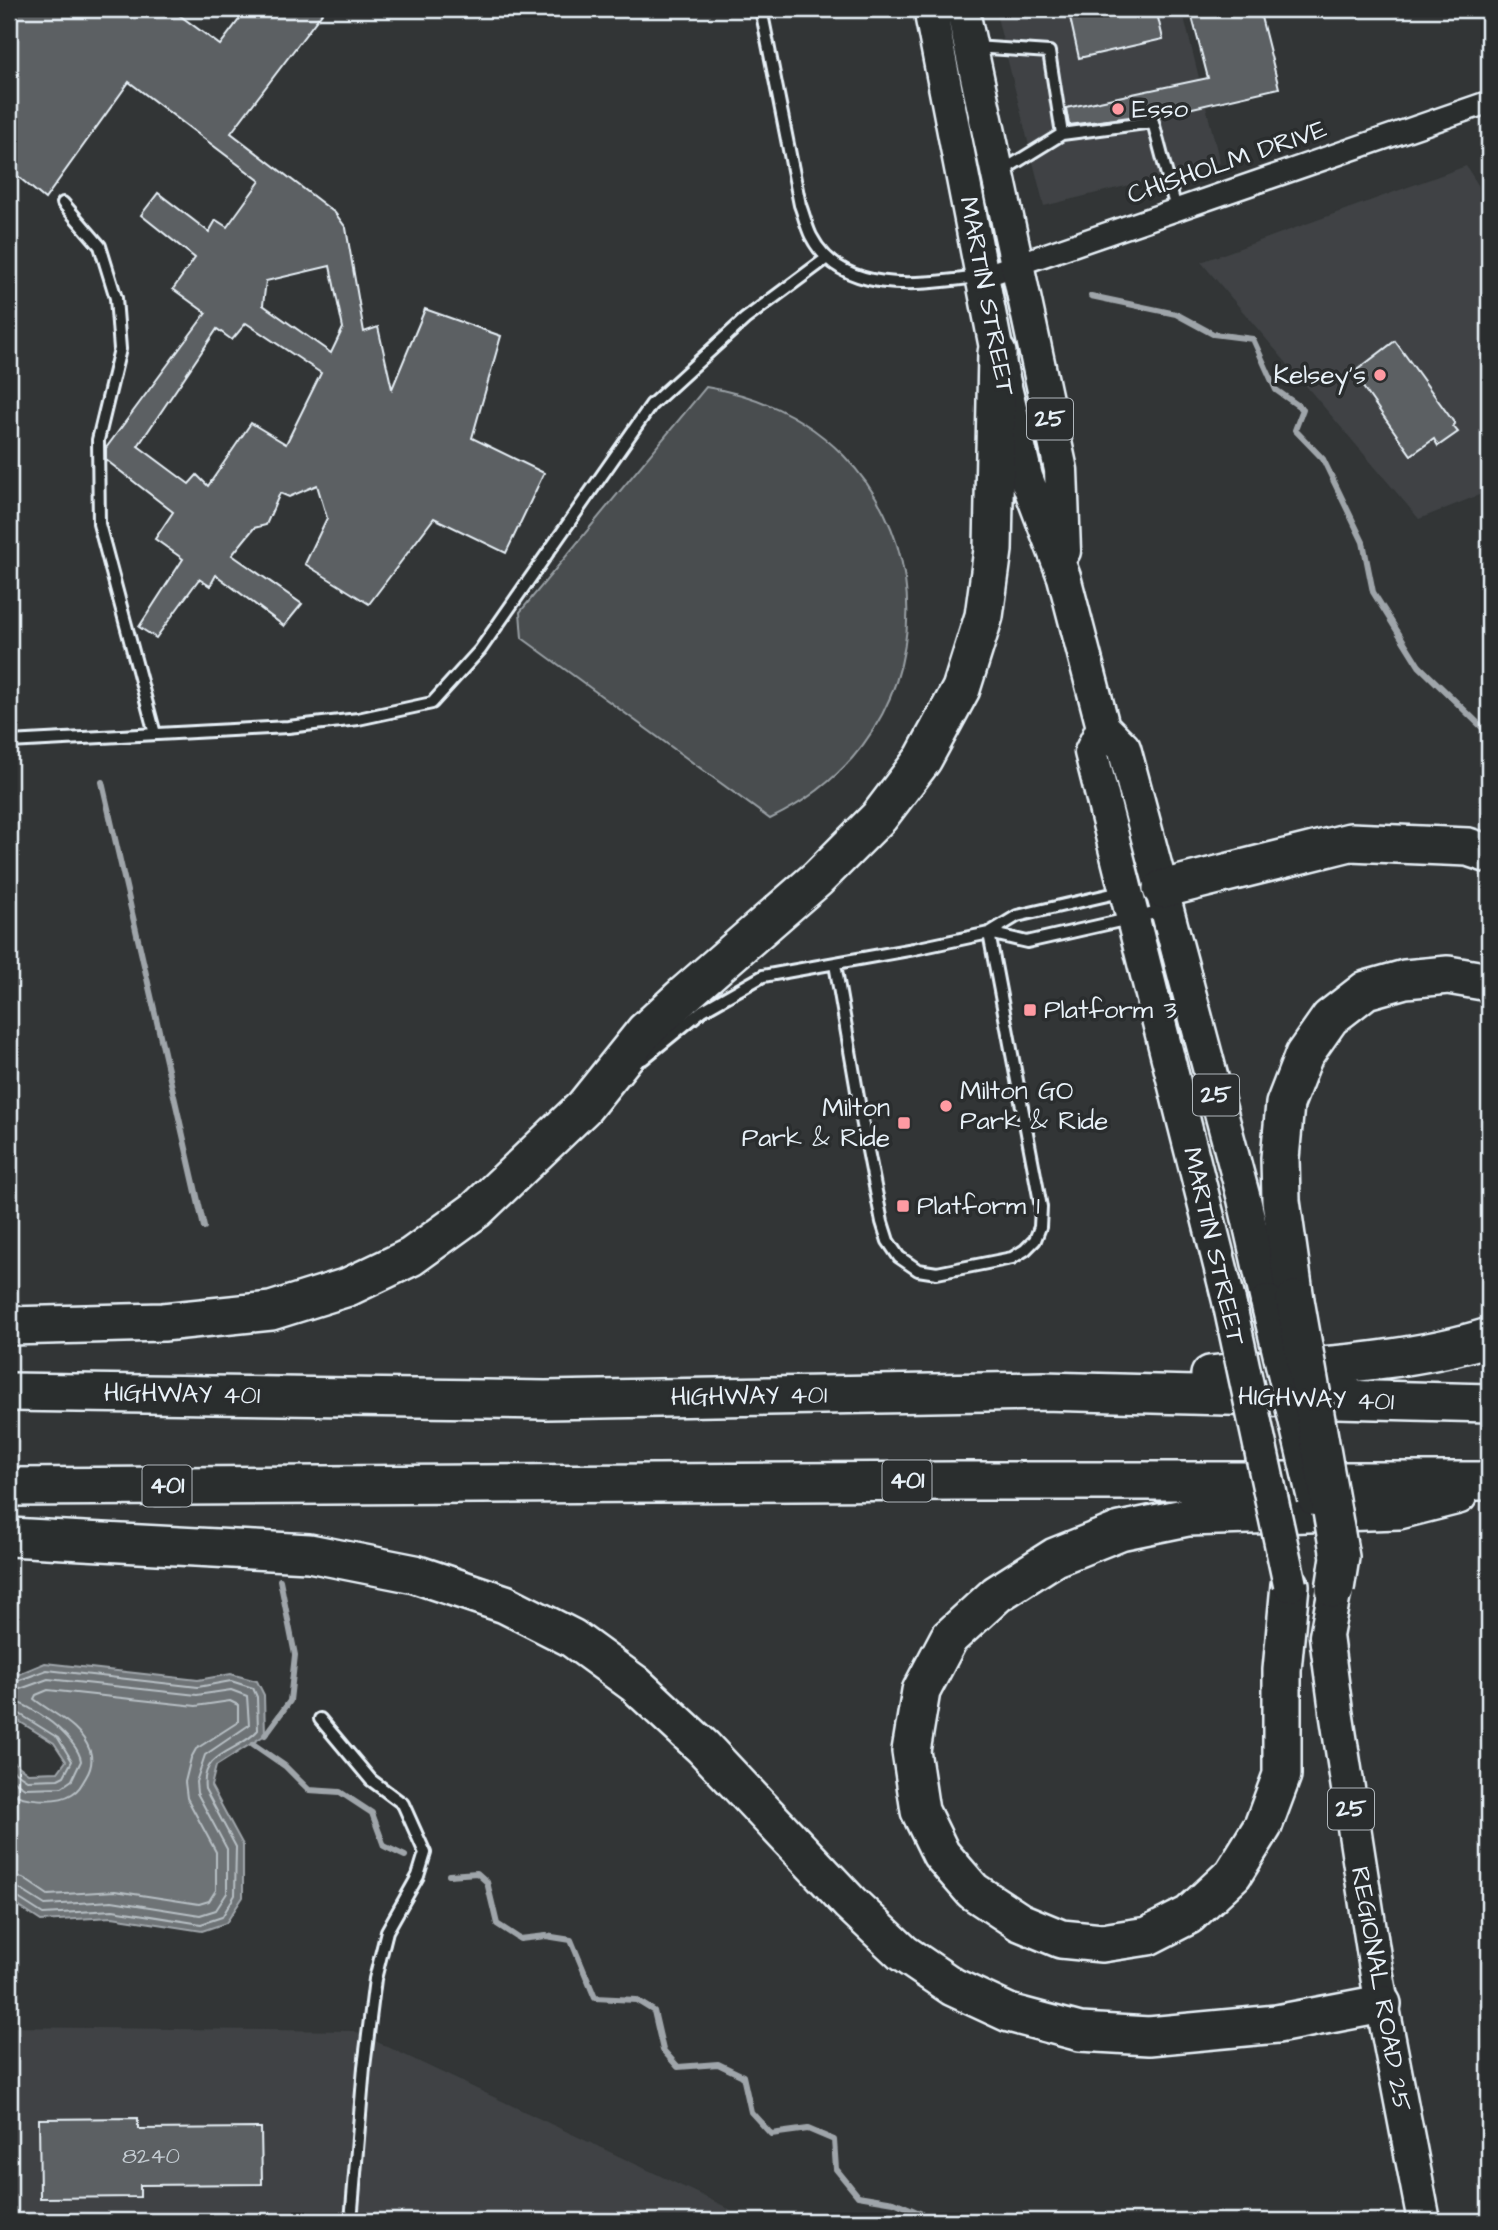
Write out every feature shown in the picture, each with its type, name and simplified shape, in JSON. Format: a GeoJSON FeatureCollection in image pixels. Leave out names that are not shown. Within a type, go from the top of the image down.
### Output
{"type":"FeatureCollection","features":[{"type":"Feature","properties":{"kind":"highway"},"geometry":{"type":"LineString","coordinates":[[9,1326],[163,1322],[271,1311],[348,1287],[411,1257],[476,1210],[584,1107],[645,1031],[817,879],[879,817],[929,747],[961,689],[984,616],[993,550],[997,353]]}},
{"type":"Feature","properties":{"kind":"highway"},"geometry":{"type":"LineString","coordinates":[[1146,898],[1350,842],[1468,847],[1489,854]]}},
{"type":"Feature","properties":{"kind":"highway"},"geometry":{"type":"LineString","coordinates":[[1335,1589],[1340,1556],[1281,1301],[1280,1158],[1285,1104],[1304,1055],[1330,1018],[1366,990],[1405,979],[1448,975],[1489,982]]}},
{"type":"Feature","properties":{"kind":"highway"},"geometry":{"type":"LineString","coordinates":[[1043,1391],[1375,1359],[1458,1347],[1489,1337]]}},
{"type":"Feature","properties":{"kind":"highway","name":"HIGHWAY 401"},"geometry":{"type":"LineString","coordinates":[[9,1392],[545,1400],[1043,1391],[1489,1403]]}},
{"type":"Feature","properties":{"kind":"highway","name":"401"},"geometry":{"type":"LineString","coordinates":[[9,1487],[955,1480],[1489,1481]]}},
{"type":"Feature","properties":{"kind":"highway"},"geometry":{"type":"LineString","coordinates":[[1290,1586],[1282,1670],[1282,1775],[1263,1826],[1233,1874],[1189,1915],[1149,1936],[1102,1943],[1061,1939],[1020,1922],[974,1891],[942,1854],[920,1811],[911,1751],[921,1691],[949,1637],[997,1594],[1055,1557],[1120,1531],[1188,1517],[1399,1510],[1489,1487]]}},
{"type":"Feature","properties":{"kind":"highway"},"geometry":{"type":"LineString","coordinates":[[9,1537],[309,1553],[415,1574],[505,1604],[572,1638],[635,1684],[703,1747],[850,1903],[903,1953],[953,1987],[1009,2013],[1080,2032],[1149,2036],[1277,2024],[1382,2004]]}},
{"type":"Feature","properties":{"kind":"main road","name":"MARTIN STREET"},"geometry":{"type":"LineString","coordinates":[[933,9],[932,19],[997,353],[1026,477],[1064,577],[1103,727],[1124,748],[1146,898],[1290,1586],[1326,1636]]}},
{"type":"Feature","properties":{"kind":"main road","name":"MARTIN STREET"},"geometry":{"type":"LineString","coordinates":[[959,9],[964,16],[1061,470],[1064,577]]}},
{"type":"Feature","properties":{"kind":"main road","name":"MARTIN STREET"},"geometry":{"type":"LineString","coordinates":[[1146,898],[1244,1199],[1281,1301]]}},
{"type":"Feature","properties":{"kind":"main road","name":"REGIONAL ROAD 25"},"geometry":{"type":"LineString","coordinates":[[1335,1589],[1326,1636],[1336,1711],[1382,2004],[1424,2221]]}},
{"type":"Feature","properties":{"kind":"street","name":"CHISHOLM DRIVE"},"geometry":{"type":"LineString","coordinates":[[984,276],[1489,102]]}},
{"type":"Feature","properties":{"kind":"lane"},"geometry":{"type":"LineString","coordinates":[[761,9],[800,205],[811,236],[827,258],[853,274],[875,282],[925,282],[984,276]]}},
{"type":"Feature","properties":{"kind":"lane"},"geometry":{"type":"LineString","coordinates":[[970,46],[1049,52],[1062,134]]}},
{"type":"Feature","properties":{"kind":"lane"},"geometry":{"type":"LineString","coordinates":[[998,174],[1062,134],[1153,122],[1176,209]]}},
{"type":"Feature","properties":{"kind":"lane"},"geometry":{"type":"LineString","coordinates":[[63,203],[100,246],[116,298],[120,349],[98,440],[99,524],[155,734]]}},
{"type":"Feature","properties":{"kind":"lane"},"geometry":{"type":"LineString","coordinates":[[9,742],[288,727],[358,719],[432,703],[480,650],[651,405],[745,319],[827,258]]}},
{"type":"Feature","properties":{"kind":"lane"},"geometry":{"type":"LineString","coordinates":[[989,933],[1027,942],[1146,898]]}},
{"type":"Feature","properties":{"kind":"lane"},"geometry":{"type":"LineString","coordinates":[[634,1066],[703,1010],[763,976],[989,933],[1017,916],[1146,898]]}},
{"type":"Feature","properties":{"kind":"lane"},"geometry":{"type":"LineString","coordinates":[[835,964],[862,1119],[888,1241],[899,1257],[918,1270],[937,1273],[1012,1258],[1035,1240],[1040,1227],[1041,1208],[989,933]]}},
{"type":"Feature","properties":{"kind":"lane"},"geometry":{"type":"LineString","coordinates":[[584,1107],[624,1074]]}},
{"type":"Feature","properties":{"kind":"lane"},"geometry":{"type":"LineString","coordinates":[[320,1719],[371,1780],[403,1804],[425,1853],[418,1876],[387,1931],[375,1979],[351,2221]]}},
{"type":"Feature","properties":{"kind":"shaded area"},"geometry":{"type":"Polygon","coordinates":[[[995,9],[1036,9],[1038,15],[1066,9],[1182,9],[1220,163],[1044,206],[995,9]]]}},
{"type":"Feature","properties":{"kind":"shaded area"},"geometry":{"type":"Polygon","coordinates":[[[1466,166],[1489,202],[1489,491],[1419,519],[1201,262],[1466,166]]]}},
{"type":"Feature","properties":{"kind":"shaded area"},"geometry":{"type":"Polygon","coordinates":[[[706,387],[784,412],[844,456],[884,513],[905,579],[905,647],[882,714],[838,773],[770,819],[522,638],[520,612],[706,387]]]}},
{"type":"Feature","properties":{"kind":"shaded area"},"geometry":{"type":"Polygon","coordinates":[[[9,2027],[354,2031],[724,2206],[744,2221],[9,2221],[9,2027]]]}},
{"type":"Feature","properties":{"kind":"water"},"geometry":{"type":"Polygon","coordinates":[[[45,1663],[198,1680],[231,1674],[257,1681],[264,1695],[265,1735],[216,1766],[211,1786],[243,1845],[243,1897],[226,1923],[202,1931],[112,1917],[41,1921],[9,1900],[9,1759],[28,1773],[58,1772],[66,1761],[54,1743],[9,1715],[9,1678],[45,1663]]]}},
{"type":"Feature","properties":{"kind":"building"},"geometry":{"type":"Polygon","coordinates":[[[9,9],[171,9],[220,45],[247,9],[325,9],[231,133],[335,213],[346,228],[364,332],[378,327],[392,389],[425,309],[501,336],[472,438],[544,473],[506,553],[434,518],[369,604],[305,564],[327,518],[317,485],[289,497],[280,493],[266,525],[254,528],[232,555],[302,604],[284,626],[216,575],[210,586],[199,579],[156,638],[139,627],[183,559],[155,539],[173,512],[106,460],[106,448],[206,313],[173,289],[195,258],[141,215],[158,193],[209,232],[216,220],[227,227],[260,181],[129,82],[45,199],[9,169],[9,9]],[[330,266],[266,281],[263,305],[331,353],[343,328],[330,266]],[[246,323],[232,340],[217,329],[138,446],[189,484],[197,475],[208,486],[251,423],[286,444],[321,373],[246,323]]]}},
{"type":"Feature","properties":{"kind":"building"},"geometry":{"type":"Polygon","coordinates":[[[1086,9],[1156,9],[1163,39],[1079,58],[1069,13],[1086,9]]]}},
{"type":"Feature","properties":{"kind":"building"},"geometry":{"type":"Polygon","coordinates":[[[1190,9],[1259,9],[1279,88],[1158,116],[1152,114],[1069,125],[1066,108],[1208,78],[1190,9]]]}},
{"type":"Feature","properties":{"kind":"building"},"geometry":{"type":"Polygon","coordinates":[[[1395,341],[1458,432],[1438,446],[1434,439],[1411,455],[1353,373],[1395,341]]]}},
{"type":"Feature","properties":{"kind":"building"},"geometry":{"type":"Polygon","coordinates":[[[138,2118],[138,2129],[261,2128],[262,2184],[140,2185],[140,2197],[40,2198],[39,2119],[138,2118]]]}},
{"type":"Feature","properties":{"kind":"waterway"},"geometry":{"type":"LineString","coordinates":[[1091,296],[1176,314],[1213,334],[1253,339],[1276,390],[1303,409],[1295,430],[1323,459],[1363,542],[1373,592],[1419,666],[1489,734]]}},
{"type":"Feature","properties":{"kind":"waterway"},"geometry":{"type":"LineString","coordinates":[[102,782],[204,1227]]}},
{"type":"Feature","properties":{"kind":"waterway"},"geometry":{"type":"LineString","coordinates":[[265,1735],[290,1701],[295,1655],[280,1580]]}},
{"type":"Feature","properties":{"kind":"waterway"},"geometry":{"type":"LineString","coordinates":[[253,1744],[285,1766],[309,1790],[340,1792],[372,1813],[384,1846],[405,1856]]}},
{"type":"Feature","properties":{"kind":"waterway"},"geometry":{"type":"LineString","coordinates":[[449,1875],[477,1873],[487,1882],[497,1924],[520,1939],[546,1936],[571,1940],[595,1998],[636,2000],[654,2011],[663,2050],[678,2067],[718,2064],[743,2076],[751,2112],[771,2134],[808,2129],[834,2140],[836,2169],[858,2196],[894,2202],[922,2214],[926,2221]]}},
{"type":"Feature","properties":{"kind":"place","name":"Esso"},"geometry":{"type":"Point","coordinates":[1118,109]}},
{"type":"Feature","properties":{"kind":"place","name":"Kelsey's"},"geometry":{"type":"Point","coordinates":[1380,375]}},
{"type":"Feature","properties":{"kind":"place","name":"Platform 3"},"geometry":{"type":"Point","coordinates":[1030,1010]}},
{"type":"Feature","properties":{"kind":"place","name":"Milton GO Park & Ride"},"geometry":{"type":"Point","coordinates":[946,1106]}},
{"type":"Feature","properties":{"kind":"place","name":"Milton Park & Ride"},"geometry":{"type":"Point","coordinates":[904,1123]}},
{"type":"Feature","properties":{"kind":"place","name":"Platform 1"},"geometry":{"type":"Point","coordinates":[903,1206]}}]}
